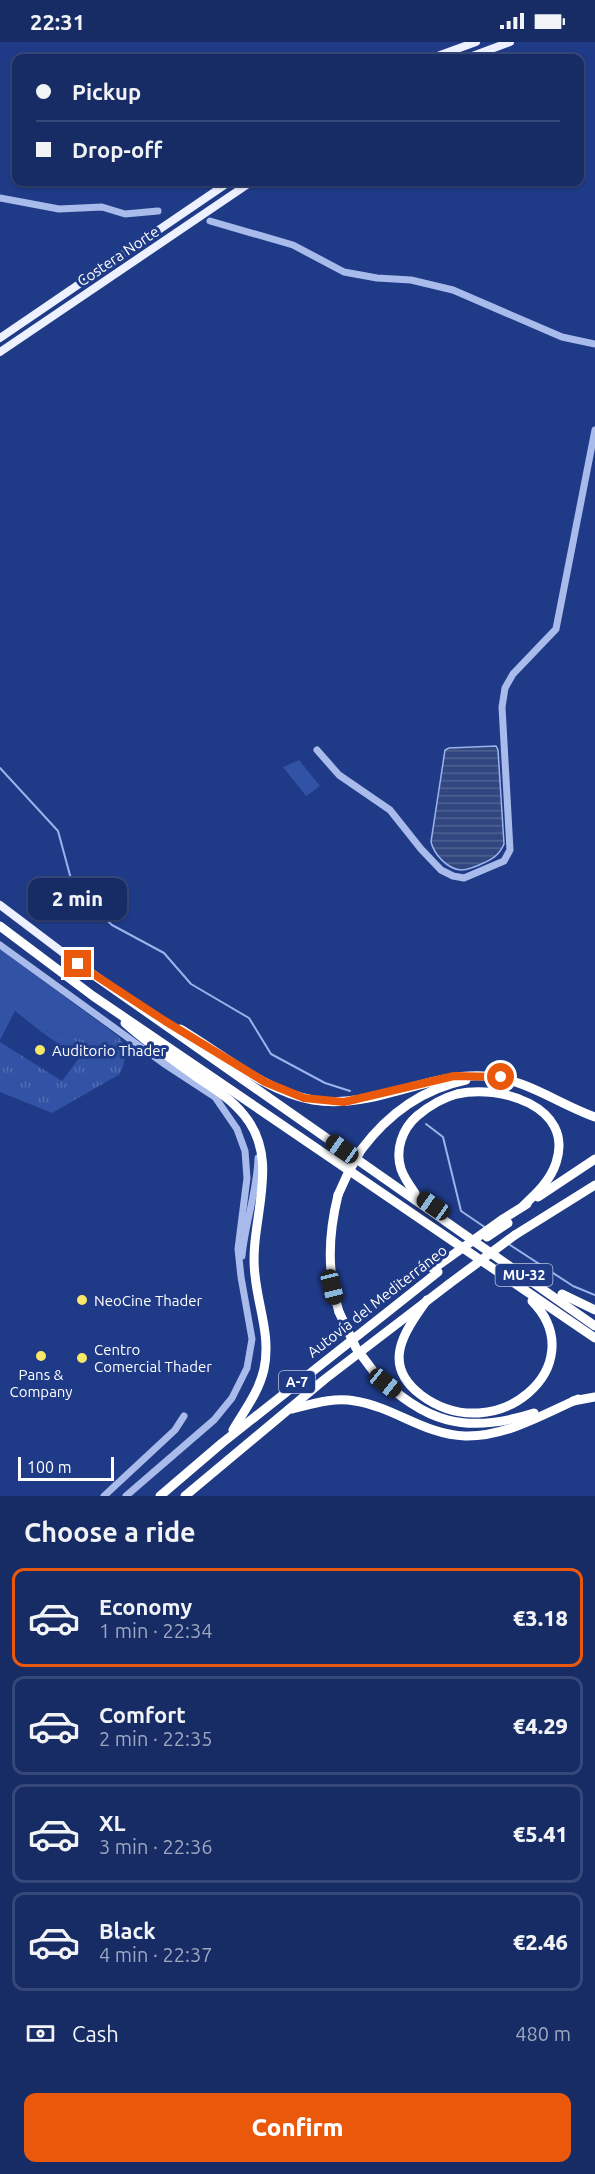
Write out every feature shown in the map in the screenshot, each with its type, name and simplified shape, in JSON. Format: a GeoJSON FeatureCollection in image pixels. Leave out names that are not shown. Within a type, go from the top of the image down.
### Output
{"type":"FeatureCollection","features":[{"type":"Feature","properties":{"kind":"highway","name":"MU-32"},"geometry":{"type":"LineString","coordinates":[[0,926],[93,996],[595,1338]]}},
{"type":"Feature","properties":{"kind":"highway"},"geometry":{"type":"LineString","coordinates":[[78,964],[165,1021],[595,1319]]}},
{"type":"Feature","properties":{"kind":"highway","name":"MU-32"},"geometry":{"type":"LineString","coordinates":[[78,964],[595,1326]]}},
{"type":"Feature","properties":{"kind":"highway"},"geometry":{"type":"LineString","coordinates":[[93,996],[142,1039],[228,1098],[245,1116],[259,1144],[263,1187],[254,1245],[255,1275],[267,1348],[264,1371],[255,1394],[233,1430]]}},
{"type":"Feature","properties":{"kind":"highway"},"geometry":{"type":"LineString","coordinates":[[165,1021],[265,1082],[292,1095],[313,1100],[353,1101],[454,1076],[485,1076],[519,1083],[595,1117]]}},
{"type":"Feature","properties":{"kind":"highway"},"geometry":{"type":"LineString","coordinates":[[519,1083],[469,1080],[428,1092],[388,1119],[361,1150],[338,1195],[332,1223],[329,1260],[332,1287],[349,1336],[374,1372],[390,1388],[418,1409],[459,1423],[484,1425],[595,1397]]}},
{"type":"Feature","properties":{"kind":"highway"},"geometry":{"type":"LineString","coordinates":[[415,1193],[401,1170],[400,1143],[404,1131],[425,1109],[456,1095],[488,1091],[521,1099],[535,1106],[551,1122],[557,1134],[557,1154],[553,1170],[540,1190],[506,1221]]}},
{"type":"Feature","properties":{"kind":"highway"},"geometry":{"type":"LineString","coordinates":[[524,1206],[595,1160]]}},
{"type":"Feature","properties":{"kind":"highway","name":"Autovía del Mediterráneo"},"geometry":{"type":"LineString","coordinates":[[160,1496],[435,1270],[506,1221],[595,1167]]}},
{"type":"Feature","properties":{"kind":"highway","name":"Autovía del Mediterráneo"},"geometry":{"type":"LineString","coordinates":[[185,1496],[325,1379],[427,1300],[515,1235],[595,1185]]}},
{"type":"Feature","properties":{"kind":"highway"},"geometry":{"type":"LineString","coordinates":[[582,1193],[595,1191]]}},
{"type":"Feature","properties":{"kind":"highway"},"geometry":{"type":"LineString","coordinates":[[489,1265],[500,1278],[546,1312],[559,1330]]}},
{"type":"Feature","properties":{"kind":"highway"},"geometry":{"type":"LineString","coordinates":[[222,1443],[255,1410],[368,1318],[435,1270]]}},
{"type":"Feature","properties":{"kind":"highway"},"geometry":{"type":"LineString","coordinates":[[562,1294],[595,1310]]}},
{"type":"Feature","properties":{"kind":"highway"},"geometry":{"type":"LineString","coordinates":[[427,1300],[407,1328],[401,1341],[399,1355],[405,1378],[424,1397],[454,1411],[484,1414],[516,1407],[548,1386]]}},
{"type":"Feature","properties":{"kind":"highway"},"geometry":{"type":"LineString","coordinates":[[290,1410],[328,1400],[357,1401],[378,1407],[427,1429],[451,1435],[471,1436],[487,1435],[511,1428],[578,1400]]}},
{"type":"Feature","properties":{"kind":"main road"},"geometry":{"type":"LineString","coordinates":[[443,54],[476,42]]}},
{"type":"Feature","properties":{"kind":"main road"},"geometry":{"type":"LineString","coordinates":[[478,54],[510,42]]}},
{"type":"Feature","properties":{"kind":"main road","name":"Costera Norte"},"geometry":{"type":"LineString","coordinates":[[0,338],[222,186]]}},
{"type":"Feature","properties":{"kind":"main road","name":"Costera Norte"},"geometry":{"type":"LineString","coordinates":[[0,352],[244,186]]}},
{"type":"Feature","properties":{"kind":"main road"},"geometry":{"type":"LineString","coordinates":[[0,905],[78,964]]}},
{"type":"Feature","properties":{"kind":"street"},"geometry":{"type":"LineString","coordinates":[[0,198],[60,209],[102,207],[125,214],[158,211]]}},
{"type":"Feature","properties":{"kind":"street"},"geometry":{"type":"LineString","coordinates":[[210,221],[293,245],[351,273],[377,278],[411,280],[453,290],[562,337],[595,345]]}},
{"type":"Feature","properties":{"kind":"street"},"geometry":{"type":"LineString","coordinates":[[317,750],[339,775],[390,810],[441,870],[464,878],[504,861],[510,850],[502,707],[505,688],[513,674],[556,629],[595,430]]}},
{"type":"Feature","properties":{"kind":"street"},"geometry":{"type":"LineString","coordinates":[[0,945],[163,1063],[215,1097],[237,1129],[245,1151],[247,1178],[238,1249],[252,1339],[247,1368],[240,1385],[214,1420],[126,1496]]}},
{"type":"Feature","properties":{"kind":"street"},"geometry":{"type":"LineString","coordinates":[[241,1277],[244,1231],[257,1176],[259,1144]]}},
{"type":"Feature","properties":{"kind":"street"},"geometry":{"type":"LineString","coordinates":[[104,1496],[175,1430],[184,1416]]}},
{"type":"Feature","properties":{"kind":"green space"},"geometry":{"type":"Polygon","coordinates":[[[299,760],[320,786],[306,796],[283,767],[299,760]]]}},
{"type":"Feature","properties":{"kind":"green space"},"geometry":{"type":"Polygon","coordinates":[[[0,949],[118,1036],[109,1047],[48,1030],[43,1033],[15,1011],[0,1040],[0,949]]]}},
{"type":"Feature","properties":{"kind":"green space"},"geometry":{"type":"Polygon","coordinates":[[[48,1030],[109,1047],[118,1036],[125,1050],[124,1064],[120,1074],[52,1113],[0,1092],[0,1042],[62,1081],[79,1058],[43,1033],[48,1030]]]}},
{"type":"Feature","properties":{"kind":"shaded area"},"geometry":{"type":"Polygon","coordinates":[[[496,746],[504,844],[497,855],[487,861],[468,869],[456,869],[442,860],[431,842],[445,750],[496,746]]]}},
{"type":"Feature","properties":{"kind":"waterway"},"geometry":{"type":"LineString","coordinates":[[0,768],[58,831],[74,890],[112,925],[164,953],[191,984],[249,1018],[271,1054],[325,1083],[350,1091]]}},
{"type":"Feature","properties":{"kind":"waterway"},"geometry":{"type":"LineString","coordinates":[[426,1124],[443,1137],[461,1211],[486,1228]]}},
{"type":"Feature","properties":{"kind":"waterway"},"geometry":{"type":"LineString","coordinates":[[507,1243],[573,1286],[595,1295]]}},
{"type":"Feature","properties":{"kind":"place","name":"Auditorio Thader"},"geometry":{"type":"Point","coordinates":[40,1050]}},
{"type":"Feature","properties":{"kind":"place","name":"NeoCine Thader"},"geometry":{"type":"Point","coordinates":[82,1300]}},
{"type":"Feature","properties":{"kind":"place","name":"Pans & Company"},"geometry":{"type":"Point","coordinates":[41,1356]}},
{"type":"Feature","properties":{"kind":"place","name":"Centro Comercial Thader"},"geometry":{"type":"Point","coordinates":[82,1358]}},
{"type":"Feature","properties":{"kind":"route"},"geometry":{"type":"LineString","coordinates":[[78,964],[165,1021],[265,1082],[292,1095],[324,1102],[344,1102],[440,1078],[501,1077]]}}]}
